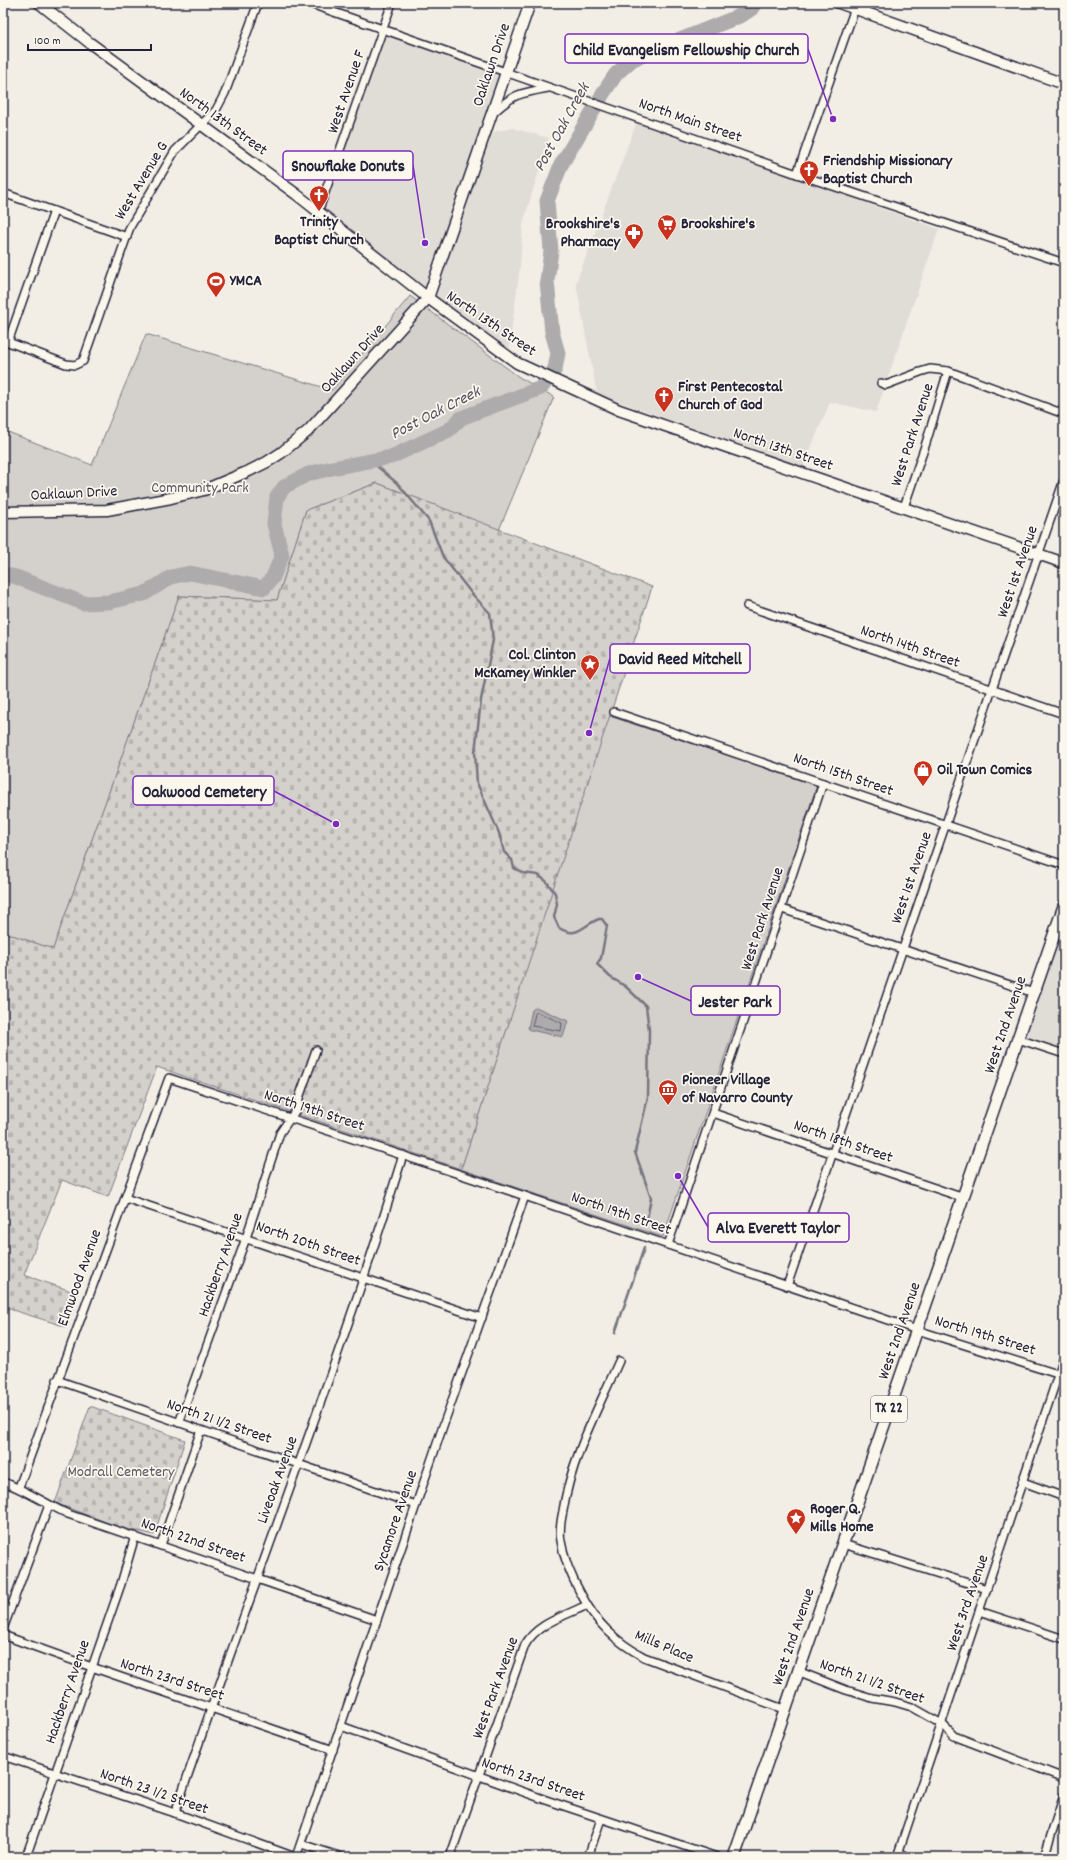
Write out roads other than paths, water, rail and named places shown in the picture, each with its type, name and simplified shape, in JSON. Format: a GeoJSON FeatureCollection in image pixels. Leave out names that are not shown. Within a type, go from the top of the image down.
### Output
{"type":"FeatureCollection","features":[{"type":"Feature","properties":{"kind":"main road","name":"West 2nd Avenue"},"geometry":{"type":"LineString","coordinates":[[734,1857],[800,1672],[1064,906]]}},
{"type":"Feature","properties":{"kind":"street","name":"North 13th Street"},"geometry":{"type":"LineString","coordinates":[[39,3],[90,44],[201,124],[318,212],[428,298],[518,363],[619,410],[1064,563]]}},
{"type":"Feature","properties":{"kind":"street","name":"West Avenue G"},"geometry":{"type":"LineString","coordinates":[[5,341],[66,364],[80,363],[86,353],[127,237],[140,208],[175,151],[216,110],[225,93],[258,3]]}},
{"type":"Feature","properties":{"kind":"street","name":"North Main Street"},"geometry":{"type":"LineString","coordinates":[[308,3],[797,174],[1064,263]]}},
{"type":"Feature","properties":{"kind":"street","name":"West Avenue F"},"geometry":{"type":"LineString","coordinates":[[318,212],[384,30],[392,3]]}},
{"type":"Feature","properties":{"kind":"street","name":"Oaklawn Drive"},"geometry":{"type":"LineString","coordinates":[[3,512],[107,510],[204,490],[249,471],[282,453],[308,431],[428,298],[489,117],[530,3]]}},
{"type":"Feature","properties":{"kind":"street"},"geometry":{"type":"LineString","coordinates":[[839,3],[1064,84]]}},
{"type":"Feature","properties":{"kind":"street"},"geometry":{"type":"LineString","coordinates":[[797,174],[855,8]]}},
{"type":"Feature","properties":{"kind":"street"},"geometry":{"type":"LineString","coordinates":[[489,117],[503,104],[519,93],[549,87]]}},
{"type":"Feature","properties":{"kind":"street"},"geometry":{"type":"LineString","coordinates":[[3,193],[127,237]]}},
{"type":"Feature","properties":{"kind":"street"},"geometry":{"type":"LineString","coordinates":[[5,341],[54,211]]}},
{"type":"Feature","properties":{"kind":"street"},"geometry":{"type":"LineString","coordinates":[[881,383],[886,385],[930,369],[948,371],[1064,414]]}},
{"type":"Feature","properties":{"kind":"street","name":"West Park Avenue"},"geometry":{"type":"LineString","coordinates":[[904,507],[926,443],[948,371]]}},
{"type":"Feature","properties":{"kind":"street","name":"West 1st Avenue"},"geometry":{"type":"LineString","coordinates":[[787,1286],[1064,480]]}},
{"type":"Feature","properties":{"kind":"street","name":"North 14th Street"},"geometry":{"type":"LineString","coordinates":[[747,606],[1064,714]]}},
{"type":"Feature","properties":{"kind":"street","name":"North 15th Street"},"geometry":{"type":"LineString","coordinates":[[614,712],[1064,865]]}},
{"type":"Feature","properties":{"kind":"street","name":"West Park Avenue"},"geometry":{"type":"LineString","coordinates":[[668,1245],[782,909],[823,783]]}},
{"type":"Feature","properties":{"kind":"street"},"geometry":{"type":"LineString","coordinates":[[782,909],[1034,993]]}},
{"type":"Feature","properties":{"kind":"street"},"geometry":{"type":"LineString","coordinates":[[1018,1039],[1064,1054]]}},
{"type":"Feature","properties":{"kind":"street","name":"Hackberry Avenue"},"geometry":{"type":"LineString","coordinates":[[179,1423],[246,1238],[280,1133],[298,1107],[299,1098],[316,1050]]}},
{"type":"Feature","properties":{"kind":"street","name":"North 19th Street"},"geometry":{"type":"LineString","coordinates":[[169,1078],[404,1155],[917,1330],[1061,1375]]}},
{"type":"Feature","properties":{"kind":"street","name":"Elmwood Avenue"},"geometry":{"type":"LineString","coordinates":[[19,1487],[169,1078]]}},
{"type":"Feature","properties":{"kind":"street","name":"North 18th Street"},"geometry":{"type":"LineString","coordinates":[[713,1112],[964,1198]]}},
{"type":"Feature","properties":{"kind":"street","name":"Liveoak Avenue"},"geometry":{"type":"LineString","coordinates":[[175,1813],[211,1707],[299,1465],[364,1278],[404,1155]]}},
{"type":"Feature","properties":{"kind":"street","name":"Sycamore Avenue"},"geometry":{"type":"LineString","coordinates":[[296,1857],[416,1505],[525,1196]]}},
{"type":"Feature","properties":{"kind":"street","name":"North 20th Street"},"geometry":{"type":"LineString","coordinates":[[125,1198],[482,1318]]}},
{"type":"Feature","properties":{"kind":"street","name":"West 3rd Avenue"},"geometry":{"type":"LineString","coordinates":[[898,1855],[1023,1482],[1061,1375],[1064,1357]]}},
{"type":"Feature","properties":{"kind":"street","name":"Mills Place"},"geometry":{"type":"LineString","coordinates":[[619,1361],[574,1466],[565,1498],[561,1520],[561,1540],[567,1566],[587,1605],[612,1635],[624,1646],[644,1657],[786,1710]]}},
{"type":"Feature","properties":{"kind":"street","name":"North 21 1/2 Street"},"geometry":{"type":"LineString","coordinates":[[57,1380],[416,1505]]}},
{"type":"Feature","properties":{"kind":"street"},"geometry":{"type":"LineString","coordinates":[[161,1545],[201,1430]]}},
{"type":"Feature","properties":{"kind":"street","name":"North 22nd Street"},"geometry":{"type":"LineString","coordinates":[[3,1482],[19,1487],[49,1505],[112,1530],[135,1536],[377,1620]]}},
{"type":"Feature","properties":{"kind":"street"},"geometry":{"type":"LineString","coordinates":[[1023,1482],[1064,1497]]}},
{"type":"Feature","properties":{"kind":"street"},"geometry":{"type":"LineString","coordinates":[[3,1629],[49,1505]]}},
{"type":"Feature","properties":{"kind":"street","name":"Hackberry Avenue"},"geometry":{"type":"LineString","coordinates":[[26,1857],[121,1584],[135,1536]]}},
{"type":"Feature","properties":{"kind":"street"},"geometry":{"type":"LineString","coordinates":[[843,1544],[987,1589]]}},
{"type":"Feature","properties":{"kind":"street","name":"West Park Avenue"},"geometry":{"type":"LineString","coordinates":[[450,1857],[525,1645],[530,1636],[537,1629],[587,1605]]}},
{"type":"Feature","properties":{"kind":"street"},"geometry":{"type":"LineString","coordinates":[[980,1611],[1064,1639]]}},
{"type":"Feature","properties":{"kind":"street","name":"North 23rd Street"},"geometry":{"type":"LineString","coordinates":[[3,1635],[91,1668],[211,1707],[333,1750]]}},
{"type":"Feature","properties":{"kind":"street","name":"North 21 1/2 Street"},"geometry":{"type":"LineString","coordinates":[[800,1672],[846,1690],[872,1698],[896,1702],[912,1707],[942,1724],[954,1736],[1064,1778]]}},
{"type":"Feature","properties":{"kind":"street","name":"North 23rd Street"},"geometry":{"type":"LineString","coordinates":[[341,1726],[601,1819],[717,1857]]}},
{"type":"Feature","properties":{"kind":"street","name":"North 23 1/2 Street"},"geometry":{"type":"LineString","coordinates":[[3,1756],[175,1813],[296,1857]]}},
{"type":"Feature","properties":{"kind":"street"},"geometry":{"type":"LineString","coordinates":[[1044,1857],[1064,1795]]}},
{"type":"Feature","properties":{"kind":"street"},"geometry":{"type":"LineString","coordinates":[[588,1857],[601,1819]]}},
{"type":"Feature","properties":{"kind":"street"},"geometry":{"type":"LineString","coordinates":[[301,1844],[342,1857]]}},
{"type":"Feature","properties":{"kind":"street"},"geometry":{"type":"LineString","coordinates":[[898,1855],[908,1857]]}},
{"type":"Feature","properties":{"kind":"water"},"geometry":{"type":"Polygon","coordinates":[[[536,1007],[568,1021],[563,1037],[530,1030],[528,1028],[532,1010],[536,1007]]]}},
{"type":"Feature","properties":{"kind":"waterway","name":"Post Oak Creek"},"geometry":{"type":"LineString","coordinates":[[3,574],[16,577],[83,603],[109,602],[144,594],[171,577],[190,573],[264,588],[273,577],[282,555],[274,524],[277,497],[284,487],[308,474],[391,457],[449,430],[461,418],[541,388],[555,369],[558,353],[552,332],[547,281],[551,251],[547,201],[561,165],[616,74],[633,59],[742,15],[751,9],[755,3]]}},
{"type":"Feature","properties":{"kind":"waterway"},"geometry":{"type":"LineString","coordinates":[[370,460],[399,485],[429,521],[443,557],[472,594],[490,613],[493,640],[481,700],[475,752],[477,783],[499,833],[504,852],[512,860],[514,868],[523,873],[538,875],[546,881],[555,893],[557,904],[554,917],[559,928],[565,931],[575,932],[599,919],[602,919],[607,926],[601,958],[597,964],[610,977],[625,986],[646,1006],[649,1030],[648,1097],[635,1152],[651,1198],[646,1224]]}},
{"type":"Feature","properties":{"kind":"waterway"},"geometry":{"type":"LineString","coordinates":[[615,1333],[644,1248]]}},
{"type":"Feature","properties":{"kind":"place","name":"Child Evangelism Fellowship Church"},"geometry":{"type":"Point","coordinates":[833,119]}},
{"type":"Feature","properties":{"kind":"place","name":"Friendship Missionary Baptist Church"},"geometry":{"type":"Point","coordinates":[809,187]}},
{"type":"Feature","properties":{"kind":"place","name":"Trinity Baptist Church"},"geometry":{"type":"Point","coordinates":[319,212]}},
{"type":"Feature","properties":{"kind":"place","name":"Brookshire's"},"geometry":{"type":"Point","coordinates":[667,241]}},
{"type":"Feature","properties":{"kind":"place","name":"Snowflake Donuts"},"geometry":{"type":"Point","coordinates":[425,243]}},
{"type":"Feature","properties":{"kind":"place","name":"Brookshire's Pharmacy"},"geometry":{"type":"Point","coordinates":[634,250]}},
{"type":"Feature","properties":{"kind":"place","name":"YMCA"},"geometry":{"type":"Point","coordinates":[216,298]}},
{"type":"Feature","properties":{"kind":"place","name":"First Pentecostal Church of God"},"geometry":{"type":"Point","coordinates":[664,413]}},
{"type":"Feature","properties":{"kind":"place","name":"Col. Clinton McKamey Winkler"},"geometry":{"type":"Point","coordinates":[590,681]}},
{"type":"Feature","properties":{"kind":"place","name":"David Reed Mitchell"},"geometry":{"type":"Point","coordinates":[589,733]}},
{"type":"Feature","properties":{"kind":"place","name":"Oil Town Comics"},"geometry":{"type":"Point","coordinates":[923,787]}},
{"type":"Feature","properties":{"kind":"place","name":"Oakwood Cemetery"},"geometry":{"type":"Point","coordinates":[336,824]}},
{"type":"Feature","properties":{"kind":"place","name":"Jester Park"},"geometry":{"type":"Point","coordinates":[638,977]}},
{"type":"Feature","properties":{"kind":"place","name":"Pioneer Village of Navarro County"},"geometry":{"type":"Point","coordinates":[668,1106]}},
{"type":"Feature","properties":{"kind":"place","name":"Alva Everett Taylor"},"geometry":{"type":"Point","coordinates":[678,1176]}},
{"type":"Feature","properties":{"kind":"place","name":"Roger Q. Mills Home"},"geometry":{"type":"Point","coordinates":[796,1535]}},
{"type":"Feature","properties":{"kind":"park label","name":"Community Park"},"geometry":{"type":"Point","coordinates":[200,488]}},
{"type":"Feature","properties":{"kind":"park label","name":"Modrall Cemetery"},"geometry":{"type":"Point","coordinates":[121,1472]}}]}
